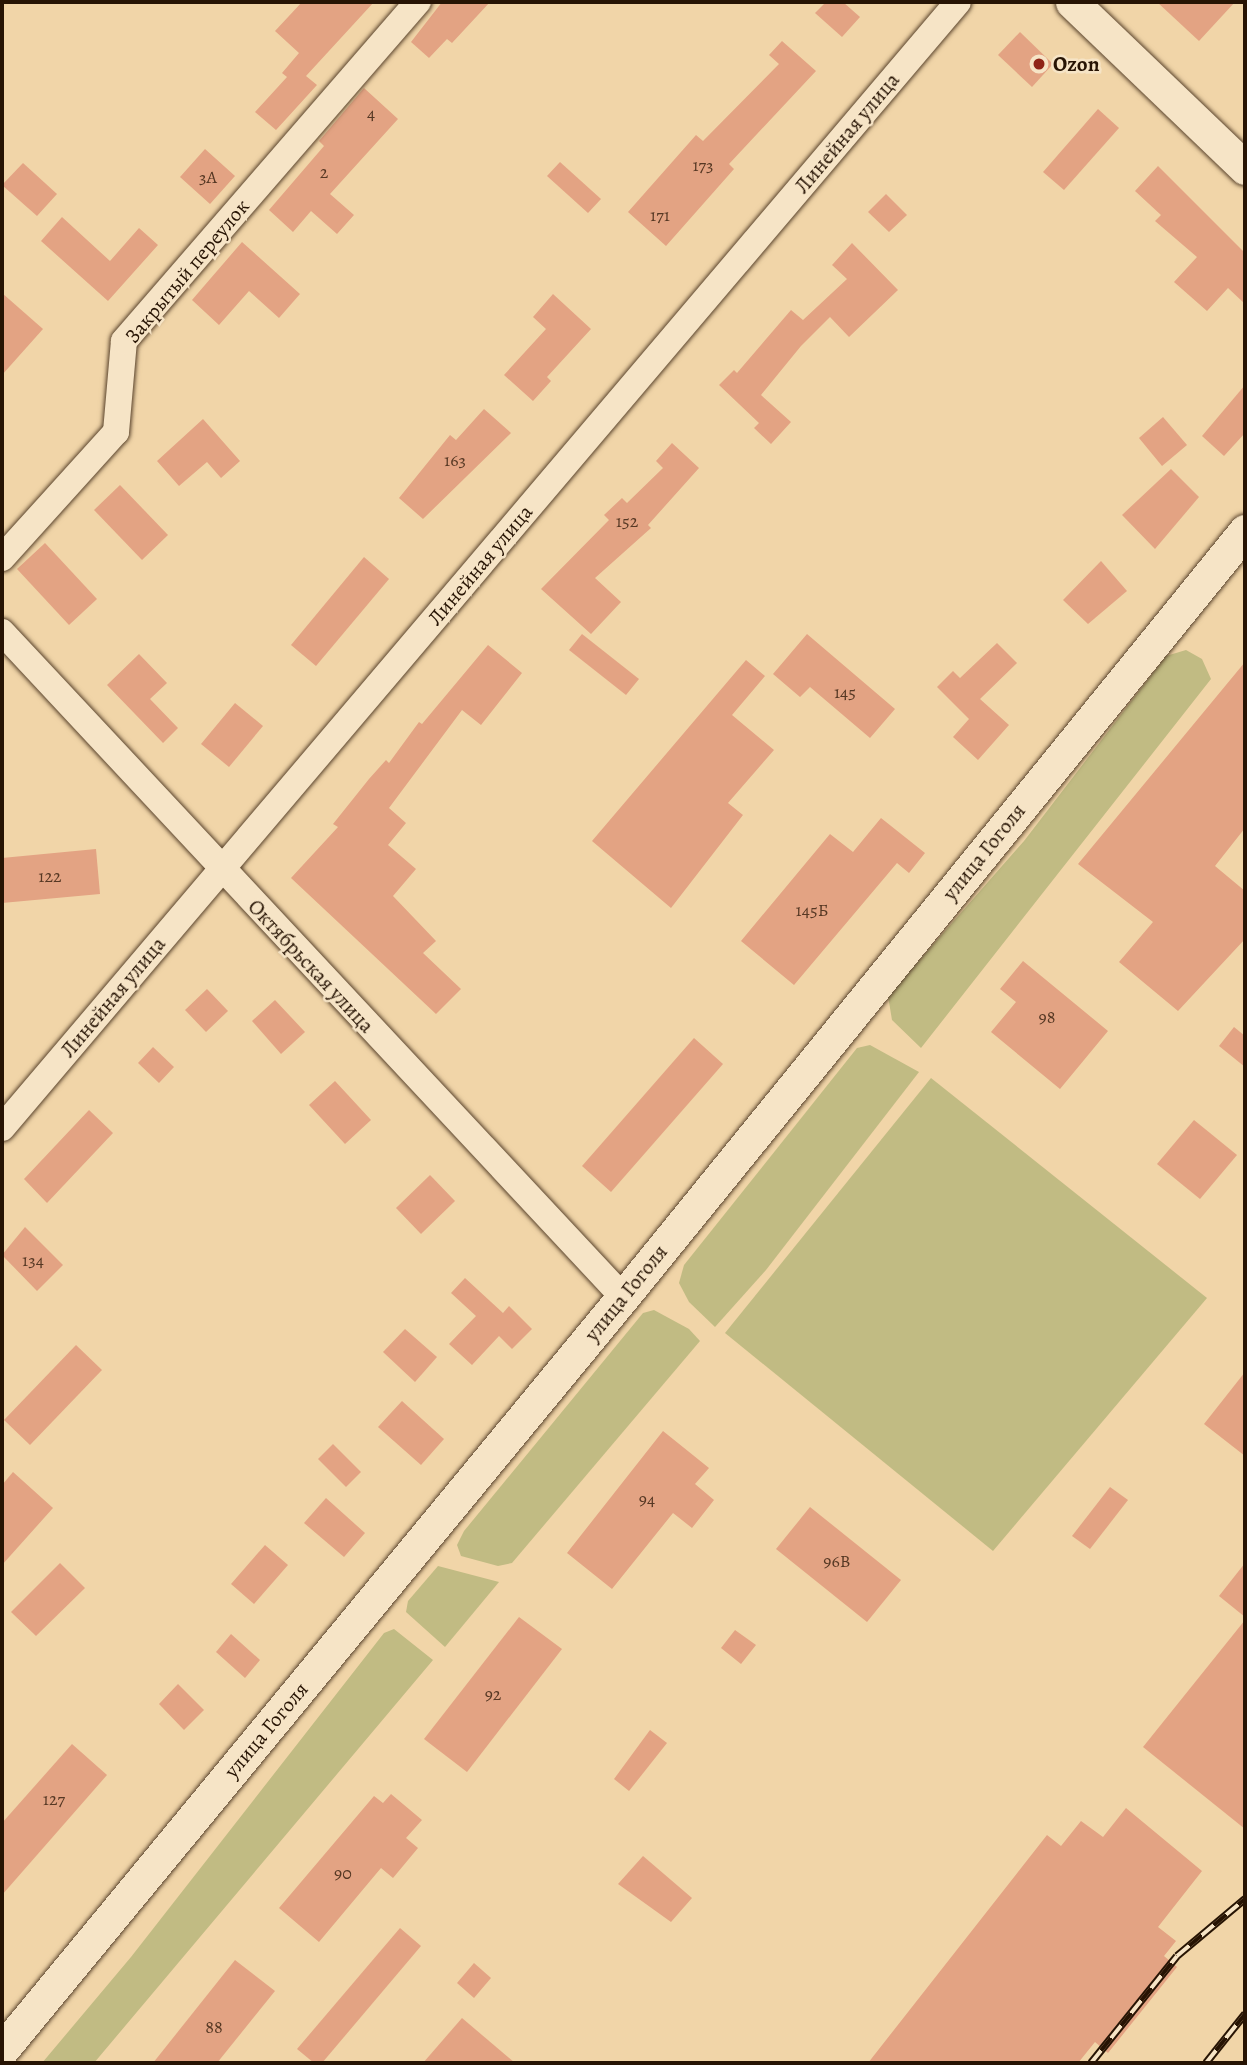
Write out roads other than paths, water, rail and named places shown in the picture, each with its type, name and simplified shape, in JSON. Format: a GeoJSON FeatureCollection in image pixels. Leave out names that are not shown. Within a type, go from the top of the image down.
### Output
{"type":"FeatureCollection","features":[{"type":"Feature","properties":{"kind":"street","name":"Закрытый переулок"},"geometry":{"type":"LineString","coordinates":[[2,558],[116,432],[124,341],[418,2]]}},
{"type":"Feature","properties":{"kind":"street","name":"Линейная улица"},"geometry":{"type":"LineString","coordinates":[[2,1128],[958,2]]}},
{"type":"Feature","properties":{"kind":"street"},"geometry":{"type":"LineString","coordinates":[[1072,2],[1245,168]]}},
{"type":"Feature","properties":{"kind":"street","name":"улица Гоголя"},"geometry":{"type":"LineString","coordinates":[[2,2050],[623,1297],[1245,531]]}},
{"type":"Feature","properties":{"kind":"street","name":"Октябрьская улица"},"geometry":{"type":"LineString","coordinates":[[2,632],[221,870],[623,1297]]}},
{"type":"Feature","properties":{"kind":"railway"},"geometry":{"type":"LineString","coordinates":[[1091,2063],[1177,1956],[1245,1899]]}},
{"type":"Feature","properties":{"kind":"railway"},"geometry":{"type":"LineString","coordinates":[[1206,2063],[1245,2014]]}},
{"type":"Feature","properties":{"kind":"place","name":"Ozon"},"geometry":{"type":"Point","coordinates":[1039,64]}}]}
